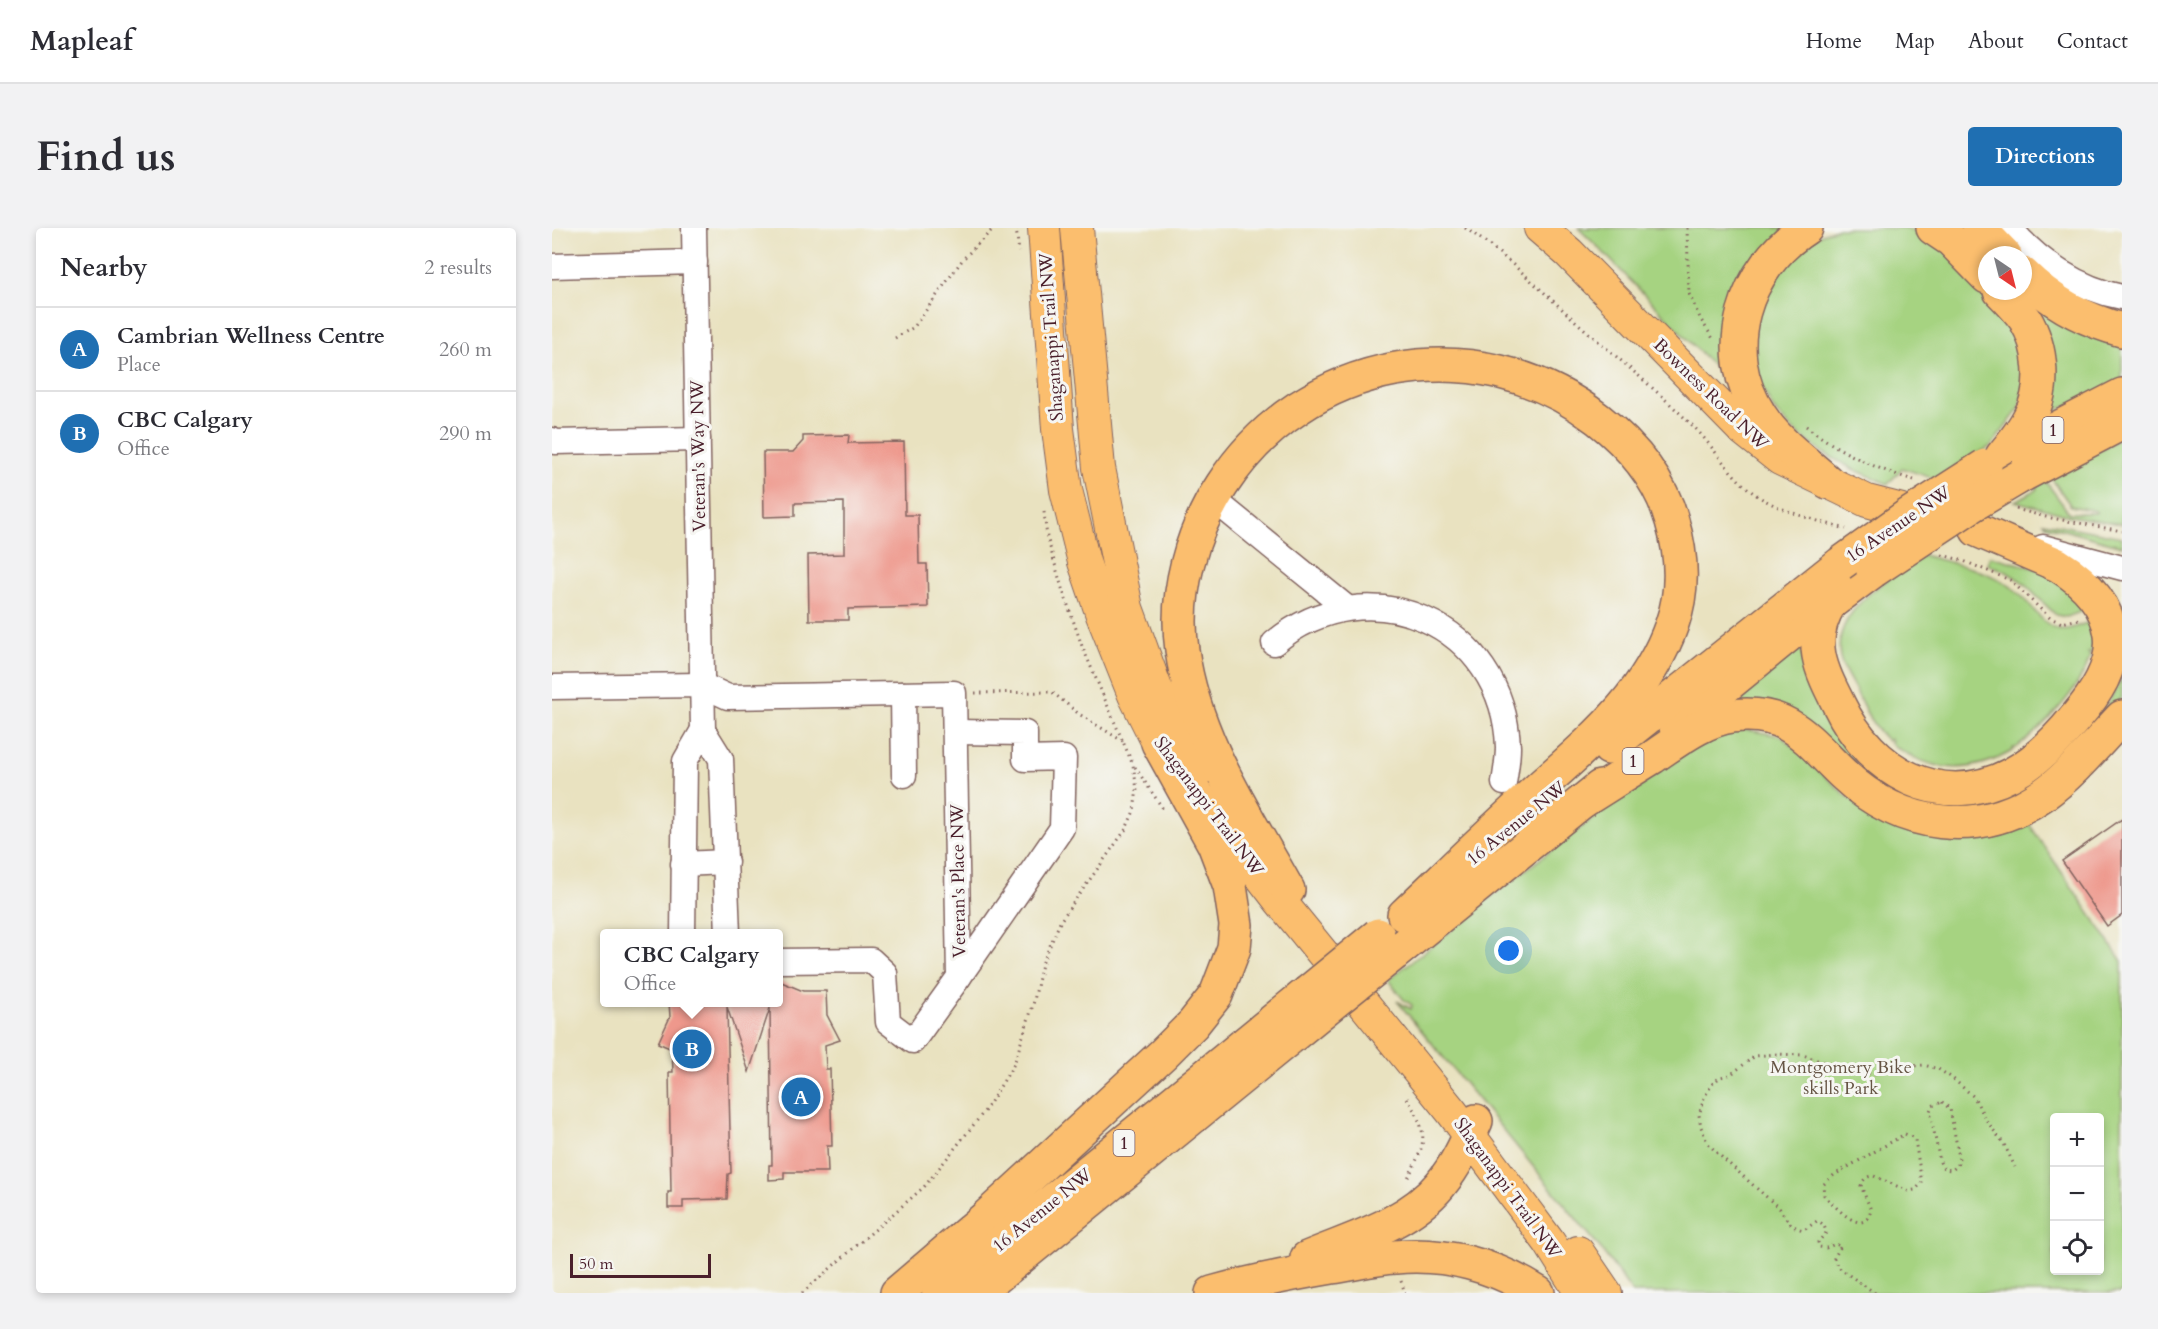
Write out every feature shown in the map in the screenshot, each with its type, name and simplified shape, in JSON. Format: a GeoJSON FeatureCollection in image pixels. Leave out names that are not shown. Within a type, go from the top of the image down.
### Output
{"type":"FeatureCollection","features":[{"type":"Feature","properties":{"kind":"highway"},"geometry":{"type":"LineString","coordinates":[[1806,228],[1779,249],[1757,277],[1744,311],[1740,355],[1745,382],[1759,414],[1782,441],[1828,482]]}},
{"type":"Feature","properties":{"kind":"highway"},"geometry":{"type":"LineString","coordinates":[[1933,228],[1951,240],[1978,268]]}},
{"type":"Feature","properties":{"kind":"highway"},"geometry":{"type":"LineString","coordinates":[[1979,228],[1996,246]]}},
{"type":"Feature","properties":{"kind":"highway"},"geometry":{"type":"LineString","coordinates":[[2032,283],[2055,301],[2097,322],[2122,330]]}},
{"type":"Feature","properties":{"kind":"highway"},"geometry":{"type":"LineString","coordinates":[[2003,466],[2032,413],[2038,393],[2040,371],[2036,344],[2031,331],[2008,300]]}},
{"type":"Feature","properties":{"kind":"highway"},"geometry":{"type":"LineString","coordinates":[[1288,890],[1227,780],[1208,742],[1193,704],[1181,647],[1183,586],[1201,524],[1213,499],[1234,466],[1278,421],[1309,400],[1359,377],[1421,365],[1453,365],[1486,369],[1511,375],[1564,396],[1608,427],[1632,450],[1654,478],[1668,506],[1678,540],[1681,569],[1680,596],[1662,649],[1642,684],[1627,704],[1582,750],[1404,915]]}},
{"type":"Feature","properties":{"kind":"highway","name":"16 Avenue NW"},"geometry":{"type":"LineString","coordinates":[[1386,945],[1404,915],[1465,863],[1840,564],[1907,516],[2003,466],[2122,396]]}},
{"type":"Feature","properties":{"kind":"highway","name":"16 Avenue NW"},"geometry":{"type":"LineString","coordinates":[[939,1293],[1386,945],[1584,801],[1830,603],[1926,535],[2003,466],[2122,423]]}},
{"type":"Feature","properties":{"kind":"highway"},"geometry":{"type":"LineString","coordinates":[[1830,603],[1821,619],[1818,631],[1817,644],[1821,662],[1832,691],[1848,722],[1876,758],[1902,775],[1936,786],[1970,787],[1994,782],[2012,774],[2045,750],[2085,706],[2106,671],[2111,652],[2111,633],[2096,597],[2068,571],[1977,530]]}},
{"type":"Feature","properties":{"kind":"highway"},"geometry":{"type":"LineString","coordinates":[[1584,801],[1707,724],[1733,716],[1752,716],[1777,720],[1800,732],[1860,790],[1886,807],[1927,820],[1957,822],[1981,820],[2024,806],[2046,792],[2069,772],[2122,717]]}},
{"type":"Feature","properties":{"kind":"highway"},"geometry":{"type":"LineString","coordinates":[[897,1293],[985,1218],[1163,1054],[1216,995],[1235,936],[1236,925],[1230,885],[1214,844],[1158,742]]}},
{"type":"Feature","properties":{"kind":"highway","name":"16 Avenue NW"},"geometry":{"type":"LineString","coordinates":[[977,1293],[1218,1097],[1315,1002]]}},
{"type":"Feature","properties":{"kind":"highway"},"geometry":{"type":"LineString","coordinates":[[1009,1293],[1218,1097]]}},
{"type":"Feature","properties":{"kind":"highway"},"geometry":{"type":"LineString","coordinates":[[1248,1283],[1410,1213],[1439,1187],[1458,1161],[1473,1128]]}},
{"type":"Feature","properties":{"kind":"highway"},"geometry":{"type":"LineString","coordinates":[[1212,1293],[1248,1283],[1395,1256],[1438,1258],[1478,1264],[1515,1278],[1538,1293]]}},
{"type":"Feature","properties":{"kind":"main road","name":"Shaganappi Trail NW"},"geometry":{"type":"LineString","coordinates":[[1077,228],[1099,468],[1126,608],[1156,688],[1180,736],[1252,846],[1473,1128],[1581,1293]]}},
{"type":"Feature","properties":{"kind":"main road"},"geometry":{"type":"LineString","coordinates":[[1080,280],[1091,228]]}},
{"type":"Feature","properties":{"kind":"main road","name":"Bowness Road NW"},"geometry":{"type":"LineString","coordinates":[[1540,228],[1569,253],[1741,428],[1780,459],[1867,501],[1977,530]]}},
{"type":"Feature","properties":{"kind":"main road","name":"Shaganappi Trail NW"},"geometry":{"type":"LineString","coordinates":[[1036,243],[1066,490],[1084,562],[1102,615],[1134,695],[1158,742],[1280,901],[1561,1228],[1606,1293]]}},
{"type":"Feature","properties":{"kind":"street","name":"Veteran's Way NW"},"geometry":{"type":"LineString","coordinates":[[694,228],[702,685]]}},
{"type":"Feature","properties":{"kind":"street"},"geometry":{"type":"LineString","coordinates":[[2010,228],[2058,273],[2122,297]]}},
{"type":"Feature","properties":{"kind":"street"},"geometry":{"type":"LineString","coordinates":[[552,266],[695,262]]}},
{"type":"Feature","properties":{"kind":"street"},"geometry":{"type":"LineString","coordinates":[[552,440],[555,442],[698,439]]}},
{"type":"Feature","properties":{"kind":"street"},"geometry":{"type":"LineString","coordinates":[[1213,499],[1347,608]]}},
{"type":"Feature","properties":{"kind":"street","name":"Bowness Road NW"},"geometry":{"type":"LineString","coordinates":[[1977,530],[2122,568]]}},
{"type":"Feature","properties":{"kind":"street"},"geometry":{"type":"LineString","coordinates":[[1274,643],[1305,621],[1347,608],[1383,607],[1415,614],[1449,633],[1484,670],[1494,687],[1501,707],[1508,747],[1504,783]]}},
{"type":"Feature","properties":{"kind":"street"},"geometry":{"type":"LineString","coordinates":[[702,685],[703,730],[721,759],[728,929]]}},
{"type":"Feature","properties":{"kind":"street"},"geometry":{"type":"LineString","coordinates":[[552,687],[702,685],[728,697],[959,693]]}},
{"type":"Feature","properties":{"kind":"street","name":"Veteran's Place NW"},"geometry":{"type":"LineString","coordinates":[[783,961],[872,960],[885,973],[888,1022],[913,1041],[959,977],[955,732],[959,693]]}},
{"type":"Feature","properties":{"kind":"street"},"geometry":{"type":"LineString","coordinates":[[903,694],[904,775]]}},
{"type":"Feature","properties":{"kind":"street"},"geometry":{"type":"LineString","coordinates":[[683,929],[685,761],[703,730]]}},
{"type":"Feature","properties":{"kind":"street"},"geometry":{"type":"LineString","coordinates":[[955,732],[1025,733],[1025,759],[1065,758],[1062,828],[959,977]]}},
{"type":"Feature","properties":{"kind":"street"},"geometry":{"type":"LineString","coordinates":[[683,864],[726,862]]}},
{"type":"Feature","properties":{"kind":"path"},"geometry":{"type":"LineString","coordinates":[[895,338],[914,327],[963,259],[994,228]]}},
{"type":"Feature","properties":{"kind":"path"},"geometry":{"type":"LineString","coordinates":[[1016,228],[1036,243]]}},
{"type":"Feature","properties":{"kind":"path"},"geometry":{"type":"LineString","coordinates":[[1465,228],[1513,263],[1590,334],[1644,379],[1697,430],[1733,476],[1748,489],[1762,499],[1813,520]]}},
{"type":"Feature","properties":{"kind":"path"},"geometry":{"type":"LineString","coordinates":[[1687,228],[1689,294],[1701,320],[1717,345]]}},
{"type":"Feature","properties":{"kind":"path"},"geometry":{"type":"LineString","coordinates":[[1800,422],[1840,450],[1897,476]]}},
{"type":"Feature","properties":{"kind":"path"},"geometry":{"type":"LineString","coordinates":[[802,1293],[924,1187],[987,1108],[1014,1064],[1033,1005],[1042,964],[1061,921],[1126,828],[1134,811],[1137,789],[1133,765],[1082,646],[1062,588],[1047,537],[1043,502]]}},
{"type":"Feature","properties":{"kind":"path"},"geometry":{"type":"LineString","coordinates":[[2046,517],[2122,531]]}},
{"type":"Feature","properties":{"kind":"path"},"geometry":{"type":"LineString","coordinates":[[1961,560],[2010,580],[2050,618],[2062,623],[2086,615]]}},
{"type":"Feature","properties":{"kind":"path"},"geometry":{"type":"LineString","coordinates":[[959,693],[1052,692],[1079,714],[1124,742]]}},
{"type":"Feature","properties":{"kind":"path"},"geometry":{"type":"LineString","coordinates":[[1875,1293],[1837,1266],[1834,1258],[1841,1246],[1834,1244],[1826,1248],[1819,1247],[1818,1242],[1826,1233],[1826,1227],[1822,1223],[1817,1221],[1804,1230],[1792,1225],[1785,1219],[1780,1209],[1726,1162],[1707,1142],[1698,1115],[1712,1083],[1720,1077],[1730,1075],[1755,1056],[1778,1054],[1803,1055],[1852,1072],[1875,1074],[1902,1067],[1924,1065],[1952,1078],[1974,1097],[1986,1120],[2004,1144],[2015,1167]]}},
{"type":"Feature","properties":{"kind":"path"},"geometry":{"type":"LineString","coordinates":[[1402,1091],[1420,1121],[1424,1146],[1404,1188]]}},
{"type":"Feature","properties":{"kind":"path"},"geometry":{"type":"LineString","coordinates":[[1942,1102],[1950,1109],[1959,1161],[1956,1168],[1948,1170],[1944,1169],[1940,1162],[1930,1111],[1932,1106],[1942,1102]]}},
{"type":"Feature","properties":{"kind":"path"},"geometry":{"type":"LineString","coordinates":[[1908,1135],[1915,1140],[1922,1183],[1915,1190],[1908,1191],[1869,1176],[1864,1179],[1861,1186],[1871,1214],[1865,1221],[1852,1220],[1824,1195],[1823,1185],[1834,1175],[1899,1137],[1908,1135]]}},
{"type":"Feature","properties":{"kind":"green space"},"geometry":{"type":"Polygon","coordinates":[[[1578,228],[1783,228],[1728,381],[1599,248],[1578,228]]]}},
{"type":"Feature","properties":{"kind":"green space"},"geometry":{"type":"Polygon","coordinates":[[[1838,228],[1905,228],[1922,233],[1947,250],[1978,285],[1978,300],[1991,300],[2015,327],[2028,370],[2019,409],[1991,446],[1935,479],[1902,468],[1888,484],[1822,452],[1792,429],[1774,410],[1761,385],[1755,360],[1753,329],[1772,277],[1817,236],[1838,228]]]}},
{"type":"Feature","properties":{"kind":"green space"},"geometry":{"type":"Polygon","coordinates":[[[2032,296],[2122,343],[2122,381],[2046,415],[2025,300],[2032,300],[2032,296]]]}},
{"type":"Feature","properties":{"kind":"green space"},"geometry":{"type":"Polygon","coordinates":[[[2122,437],[2122,524],[2070,516],[2015,501],[2036,490],[2036,485],[2047,480],[2069,513],[2096,513],[2096,511],[2071,506],[2052,479],[2049,479],[2122,437]]]}},
{"type":"Feature","properties":{"kind":"green space"},"geometry":{"type":"Polygon","coordinates":[[[2044,522],[2122,537],[2122,546],[2046,525],[2044,522]]]}},
{"type":"Feature","properties":{"kind":"green space"},"geometry":{"type":"Polygon","coordinates":[[[1922,555],[1970,568],[2005,582],[2049,625],[2055,628],[2069,629],[2091,622],[2093,638],[2091,653],[2088,653],[2090,656],[2085,669],[2070,694],[2027,740],[2013,748],[2014,750],[1982,764],[1951,768],[1936,765],[1906,753],[1890,743],[1892,741],[1882,736],[1869,718],[1841,661],[1840,640],[1845,624],[1854,610],[1879,586],[1922,555]]]}},
{"type":"Feature","properties":{"kind":"green space"},"geometry":{"type":"Polygon","coordinates":[[[1990,556],[2045,571],[2085,606],[2083,611],[2067,617],[2056,615],[2021,581],[1987,564],[1990,556]]]}},
{"type":"Feature","properties":{"kind":"green space"},"geometry":{"type":"Polygon","coordinates":[[[1800,647],[1814,693],[1828,722],[1856,762],[1852,766],[1737,701],[1734,696],[1800,647]]]}},
{"type":"Feature","properties":{"kind":"green space"},"geometry":{"type":"Polygon","coordinates":[[[2122,678],[2122,698],[2088,733],[2086,732],[2105,708],[2122,678]]]}},
{"type":"Feature","properties":{"kind":"green space","name":"Montgomery Bike skills Park"},"geometry":{"type":"Polygon","coordinates":[[[1731,727],[1781,736],[1850,799],[2025,818],[2122,961],[2122,1293],[1633,1293],[1601,1249],[1397,1001],[1411,1009],[1412,1005],[1404,1000],[1388,980],[1470,913],[1679,752],[1731,727]]]}},
{"type":"Feature","properties":{"kind":"building"},"geometry":{"type":"Polygon","coordinates":[[[849,435],[848,443],[904,442],[905,515],[918,515],[919,564],[927,564],[928,607],[848,609],[848,620],[809,620],[808,555],[844,554],[844,502],[795,503],[795,516],[764,517],[763,452],[793,452],[803,441],[803,436],[849,435]]]}},
{"type":"Feature","properties":{"kind":"building"},"geometry":{"type":"Polygon","coordinates":[[[2122,819],[2122,915],[2107,926],[2062,861],[2122,819]]]}},
{"type":"Feature","properties":{"kind":"building"},"geometry":{"type":"Polygon","coordinates":[[[783,983],[803,991],[826,991],[827,1015],[840,1040],[825,1045],[826,1069],[830,1069],[832,1146],[827,1146],[828,1172],[784,1172],[784,1179],[769,1180],[769,1165],[772,1165],[770,1008],[749,1072],[727,1007],[783,1007],[783,983]]]}},
{"type":"Feature","properties":{"kind":"building"},"geometry":{"type":"Polygon","coordinates":[[[669,1007],[727,1007],[731,1173],[728,1174],[727,1199],[683,1200],[683,1208],[668,1208],[668,1192],[671,1192],[669,1072],[673,1072],[672,1049],[658,1043],[670,1017],[669,1007]]]}},
{"type":"Feature","properties":{"kind":"place","name":"CBC Calgary"},"geometry":{"type":"Point","coordinates":[692,1049]}},
{"type":"Feature","properties":{"kind":"place","name":"Cambrian Wellness Centre"},"geometry":{"type":"Point","coordinates":[801,1097]}}]}
